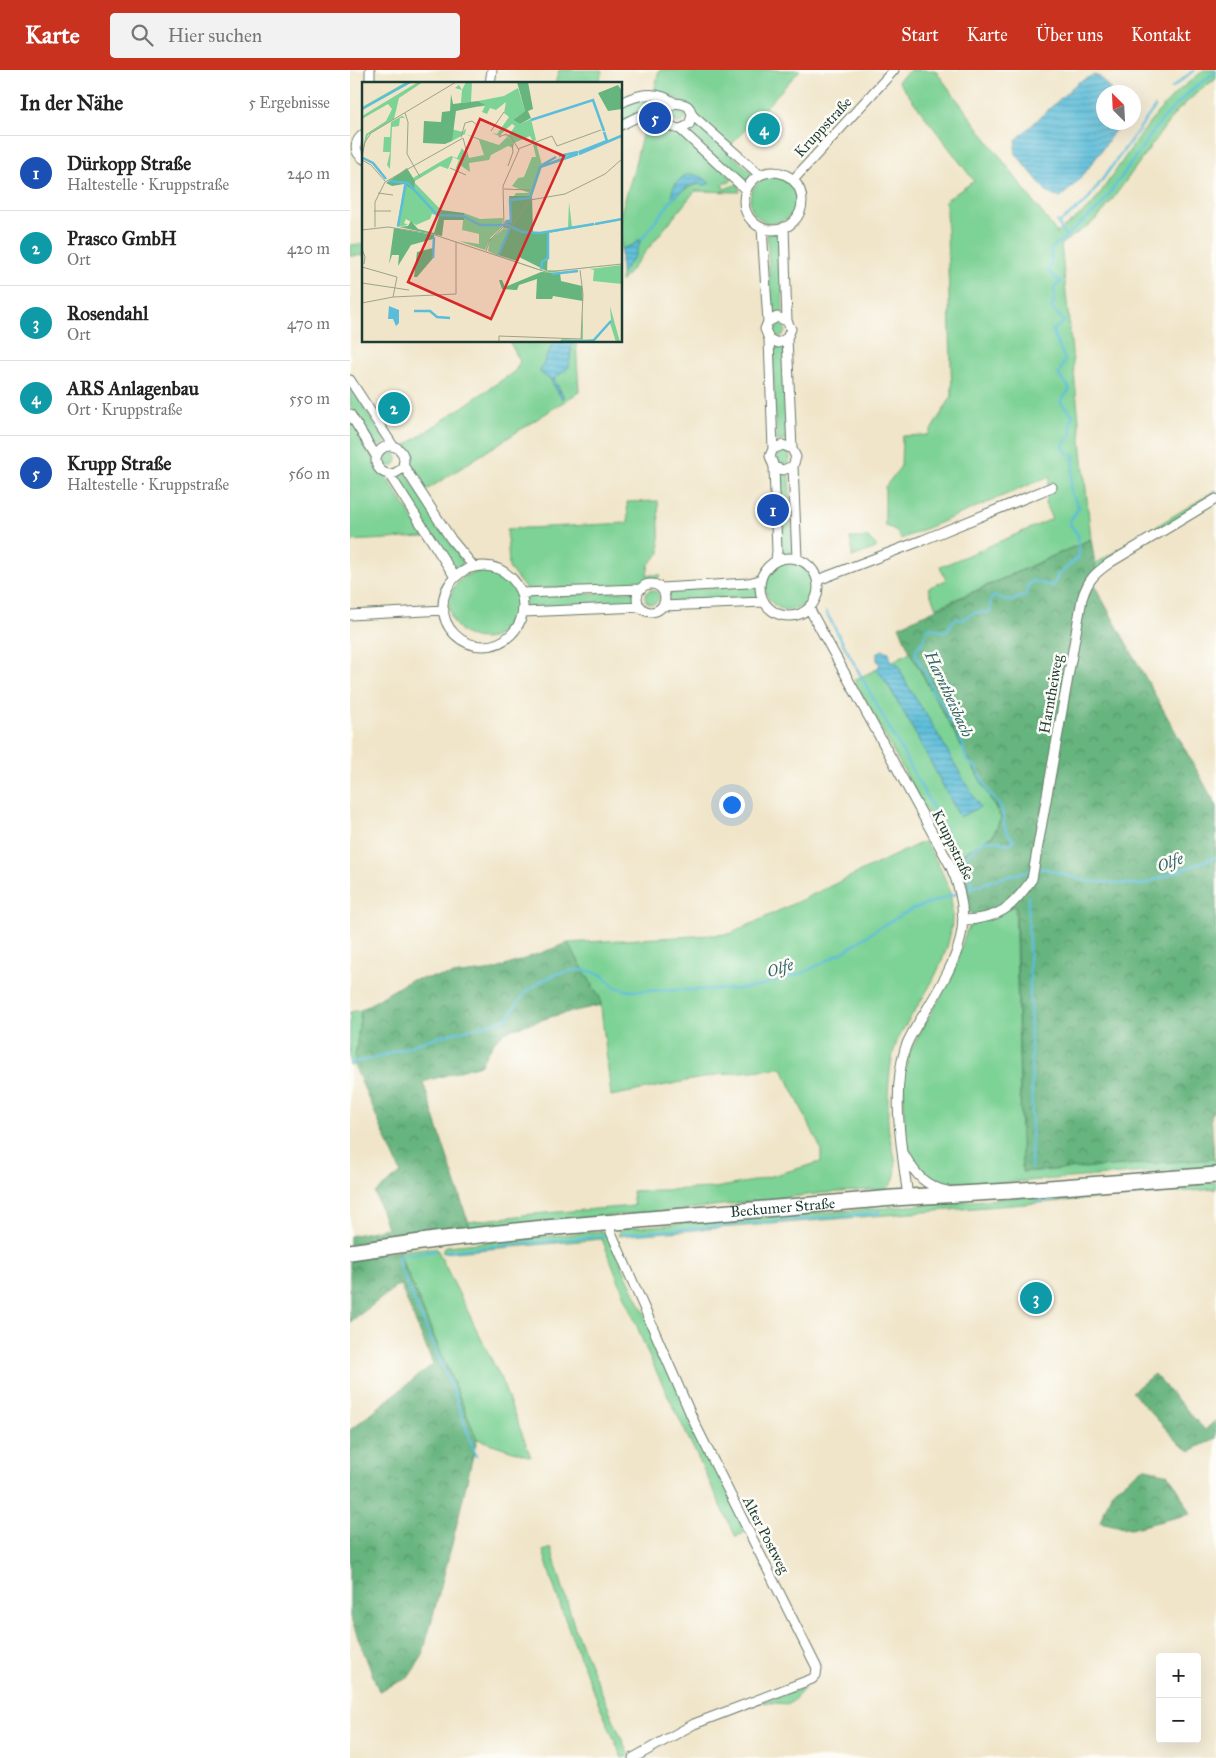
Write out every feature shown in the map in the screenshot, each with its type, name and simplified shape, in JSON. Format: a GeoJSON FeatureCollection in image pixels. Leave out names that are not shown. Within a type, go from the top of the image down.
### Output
{"type":"FeatureCollection","features":[{"type":"Feature","properties":{"kind":"main road","name":"Beckumer Straße"},"geometry":{"type":"LineString","coordinates":[[350,1252],[435,1240],[908,1196],[1216,1175]]}},
{"type":"Feature","properties":{"kind":"street","name":"Kruppstraße"},"geometry":{"type":"LineString","coordinates":[[793,180],[894,70]]}},
{"type":"Feature","properties":{"kind":"street"},"geometry":{"type":"LineString","coordinates":[[622,102],[628,99],[648,95],[662,96],[675,103],[684,103],[688,106],[692,115],[760,175],[752,181],[746,190],[744,208],[748,216],[762,228],[774,230],[784,227],[787,321],[791,330],[787,338],[792,448],[796,457],[793,466],[797,558]]}},
{"type":"Feature","properties":{"kind":"street"},"geometry":{"type":"LineString","coordinates":[[666,119],[667,108],[675,103]]}},
{"type":"Feature","properties":{"kind":"street"},"geometry":{"type":"LineString","coordinates":[[622,126],[645,115],[655,114],[666,119],[671,127],[680,129],[746,190]]}},
{"type":"Feature","properties":{"kind":"street"},"geometry":{"type":"LineString","coordinates":[[680,129],[689,125],[692,115]]}},
{"type":"Feature","properties":{"kind":"street"},"geometry":{"type":"LineString","coordinates":[[350,158],[362,158],[356,147],[358,137]]}},
{"type":"Feature","properties":{"kind":"street","name":"Kruppstraße"},"geometry":{"type":"LineString","coordinates":[[760,175],[769,172],[778,172],[786,175],[793,180],[799,190],[802,201],[799,212],[793,221],[784,227]]}},
{"type":"Feature","properties":{"kind":"street"},"geometry":{"type":"LineString","coordinates":[[762,228],[768,322],[765,329],[769,340],[773,449],[770,456],[774,467],[776,560]]}},
{"type":"Feature","properties":{"kind":"street"},"geometry":{"type":"LineString","coordinates":[[768,322],[777,317],[787,321]]}},
{"type":"Feature","properties":{"kind":"street"},"geometry":{"type":"LineString","coordinates":[[769,340],[778,343],[787,338]]}},
{"type":"Feature","properties":{"kind":"street"},"geometry":{"type":"LineString","coordinates":[[350,380],[393,446],[404,455],[403,465],[398,471],[389,474]]}},
{"type":"Feature","properties":{"kind":"street"},"geometry":{"type":"LineString","coordinates":[[350,414],[376,456],[378,468],[389,474],[455,577]]}},
{"type":"Feature","properties":{"kind":"street"},"geometry":{"type":"LineString","coordinates":[[773,449],[782,445],[792,448]]}},
{"type":"Feature","properties":{"kind":"street"},"geometry":{"type":"LineString","coordinates":[[376,456],[382,448],[393,446]]}},
{"type":"Feature","properties":{"kind":"street"},"geometry":{"type":"LineString","coordinates":[[403,465],[452,539],[474,567]]}},
{"type":"Feature","properties":{"kind":"street"},"geometry":{"type":"LineString","coordinates":[[774,467],[784,470],[793,466]]}},
{"type":"Feature","properties":{"kind":"street"},"geometry":{"type":"LineString","coordinates":[[818,580],[923,540],[1052,487]]}},
{"type":"Feature","properties":{"kind":"street","name":"Harntheiweg"},"geometry":{"type":"LineString","coordinates":[[964,920],[994,916],[1011,905],[1032,879],[1082,598],[1088,582],[1097,572],[1111,562],[1216,499]]}},
{"type":"Feature","properties":{"kind":"street"},"geometry":{"type":"LineString","coordinates":[[787,557],[797,558],[810,566],[818,580],[819,590],[816,600],[806,611],[790,616],[780,615],[770,610],[764,602],[760,591],[760,580],[763,572],[776,560],[787,557]]}},
{"type":"Feature","properties":{"kind":"street"},"geometry":{"type":"LineString","coordinates":[[488,566],[504,571],[514,580],[521,593],[523,604],[523,612],[517,626],[507,638],[486,645],[471,644],[458,636],[448,625],[444,610],[447,589],[455,577],[474,567],[488,566]]}},
{"type":"Feature","properties":{"kind":"street"},"geometry":{"type":"LineString","coordinates":[[661,588],[748,583],[760,580]]}},
{"type":"Feature","properties":{"kind":"street"},"geometry":{"type":"LineString","coordinates":[[521,593],[641,588],[648,584],[657,585],[661,588],[665,597],[662,606],[658,610],[649,611],[641,607],[523,612]]}},
{"type":"Feature","properties":{"kind":"street"},"geometry":{"type":"LineString","coordinates":[[641,588],[637,598],[641,607]]}},
{"type":"Feature","properties":{"kind":"street"},"geometry":{"type":"LineString","coordinates":[[662,606],[764,602]]}},
{"type":"Feature","properties":{"kind":"street"},"geometry":{"type":"LineString","coordinates":[[350,614],[444,610]]}},
{"type":"Feature","properties":{"kind":"street","name":"Kruppstraße"},"geometry":{"type":"LineString","coordinates":[[806,611],[881,737],[958,883],[962,901],[964,920],[958,947],[949,972],[905,1049],[899,1078],[899,1120],[908,1196]]}},
{"type":"Feature","properties":{"kind":"street"},"geometry":{"type":"LineString","coordinates":[[902,1152],[920,1178],[943,1190],[959,1194]]}},
{"type":"Feature","properties":{"kind":"street","name":"Alter Postweg"},"geometry":{"type":"LineString","coordinates":[[607,1223],[694,1424],[817,1668],[816,1675],[812,1679],[694,1724],[633,1758]]}},
{"type":"Feature","properties":{"kind":"green space"},"geometry":{"type":"Polygon","coordinates":[[[559,70],[602,70],[599,82],[556,82],[559,70]]]}},
{"type":"Feature","properties":{"kind":"green space"},"geometry":{"type":"Polygon","coordinates":[[[659,70],[800,70],[730,146],[677,99],[654,92],[659,70]]]}},
{"type":"Feature","properties":{"kind":"green space"},"geometry":{"type":"Polygon","coordinates":[[[910,70],[935,70],[1057,233],[1092,205],[1139,137],[1158,112],[1178,91],[1204,70],[1216,70],[1216,79],[1200,90],[1175,113],[1104,211],[1092,223],[1061,244],[1091,539],[936,608],[928,588],[946,580],[940,567],[1052,519],[1045,504],[1050,476],[901,539],[895,530],[885,526],[885,487],[901,466],[902,436],[928,435],[952,396],[946,200],[974,181],[898,81],[910,70]]]}},
{"type":"Feature","properties":{"kind":"green space"},"geometry":{"type":"Polygon","coordinates":[[[651,98],[668,102],[663,112],[622,120],[622,106],[631,102],[651,98]]]}},
{"type":"Feature","properties":{"kind":"green space"},"geometry":{"type":"Polygon","coordinates":[[[679,109],[684,111],[686,116],[684,121],[679,123],[674,121],[672,116],[674,111],[679,109]]]}},
{"type":"Feature","properties":{"kind":"green space"},"geometry":{"type":"Polygon","coordinates":[[[652,117],[672,126],[683,134],[733,179],[722,184],[724,189],[738,184],[740,192],[695,191],[622,281],[622,273],[634,257],[640,239],[633,245],[622,249],[622,209],[646,118],[652,117]],[[684,176],[675,185],[683,190],[698,184],[706,185],[684,176]]]}},
{"type":"Feature","properties":{"kind":"green space"},"geometry":{"type":"Polygon","coordinates":[[[695,123],[754,174],[745,183],[687,131],[695,123]]]}},
{"type":"Feature","properties":{"kind":"green space"},"geometry":{"type":"Polygon","coordinates":[[[768,177],[778,177],[792,187],[796,200],[792,213],[786,219],[778,223],[768,223],[754,213],[750,205],[750,195],[760,181],[768,177]]]}},
{"type":"Feature","properties":{"kind":"green space"},"geometry":{"type":"Polygon","coordinates":[[[780,231],[783,313],[771,314],[767,232],[780,231]]]}},
{"type":"Feature","properties":{"kind":"green space"},"geometry":{"type":"Polygon","coordinates":[[[362,244],[362,255],[350,256],[350,245],[362,244]]]}},
{"type":"Feature","properties":{"kind":"green space"},"geometry":{"type":"Polygon","coordinates":[[[778,323],[783,325],[785,330],[783,335],[778,337],[773,335],[771,330],[773,325],[778,323]]]}},
{"type":"Feature","properties":{"kind":"green space"},"geometry":{"type":"Polygon","coordinates":[[[510,342],[554,342],[540,371],[550,379],[562,398],[564,397],[554,379],[571,351],[572,342],[576,342],[579,392],[425,491],[406,463],[405,453],[402,448],[515,371],[520,361],[510,342]]]}},
{"type":"Feature","properties":{"kind":"green space"},"geometry":{"type":"Polygon","coordinates":[[[784,345],[788,441],[777,441],[772,346],[784,345]]]}},
{"type":"Feature","properties":{"kind":"green space"},"geometry":{"type":"Polygon","coordinates":[[[350,386],[386,442],[376,448],[350,407],[350,386]]]}},
{"type":"Feature","properties":{"kind":"green space"},"geometry":{"type":"Polygon","coordinates":[[[350,418],[374,456],[374,467],[385,475],[425,537],[350,541],[350,418]]]}},
{"type":"Feature","properties":{"kind":"green space"},"geometry":{"type":"Polygon","coordinates":[[[783,451],[788,453],[790,458],[788,463],[783,465],[778,463],[776,458],[778,453],[783,451]]]}},
{"type":"Feature","properties":{"kind":"green space"},"geometry":{"type":"Polygon","coordinates":[[[390,452],[395,454],[397,459],[395,464],[390,466],[385,464],[383,459],[385,454],[390,452]]]}},
{"type":"Feature","properties":{"kind":"green space"},"geometry":{"type":"Polygon","coordinates":[[[404,470],[464,564],[454,571],[394,476],[404,470]]]}},
{"type":"Feature","properties":{"kind":"green space"},"geometry":{"type":"Polygon","coordinates":[[[789,474],[793,553],[781,554],[778,475],[789,474]]]}},
{"type":"Feature","properties":{"kind":"green space"},"geometry":{"type":"Polygon","coordinates":[[[1216,490],[1216,496],[1096,570],[1095,564],[1216,490]]]}},
{"type":"Feature","properties":{"kind":"green space"},"geometry":{"type":"Polygon","coordinates":[[[658,501],[660,553],[649,564],[647,575],[661,575],[655,581],[639,585],[528,589],[524,587],[509,568],[507,529],[628,523],[627,502],[658,501]]]}},
{"type":"Feature","properties":{"kind":"green space"},"geometry":{"type":"Polygon","coordinates":[[[850,538],[868,538],[876,545],[876,548],[852,557],[850,538]]]}},
{"type":"Feature","properties":{"kind":"green space"},"geometry":{"type":"Polygon","coordinates":[[[1091,539],[1096,570],[1092,581],[1216,805],[1216,1112],[1211,1112],[1214,1159],[1022,1172],[1016,905],[975,917],[968,910],[964,882],[953,860],[993,836],[1001,818],[910,652],[899,626],[1091,539]]]}},
{"type":"Feature","properties":{"kind":"green space"},"geometry":{"type":"Polygon","coordinates":[[[784,562],[794,562],[806,569],[813,581],[813,591],[806,603],[794,610],[784,610],[776,606],[769,599],[765,591],[765,581],[769,573],[776,566],[784,562]]]}},
{"type":"Feature","properties":{"kind":"green space"},"geometry":{"type":"Polygon","coordinates":[[[476,571],[490,571],[502,576],[512,586],[517,598],[517,612],[512,624],[502,634],[490,639],[476,639],[464,634],[454,624],[449,612],[449,598],[454,586],[464,576],[476,571]]]}},
{"type":"Feature","properties":{"kind":"green space"},"geometry":{"type":"Polygon","coordinates":[[[756,586],[758,598],[668,601],[668,590],[756,586]]]}},
{"type":"Feature","properties":{"kind":"green space"},"geometry":{"type":"Polygon","coordinates":[[[652,590],[657,592],[659,597],[657,602],[652,604],[647,602],[645,597],[647,592],[652,590]]]}},
{"type":"Feature","properties":{"kind":"green space"},"geometry":{"type":"Polygon","coordinates":[[[634,591],[636,603],[526,608],[525,597],[634,591]]]}},
{"type":"Feature","properties":{"kind":"green space"},"geometry":{"type":"Polygon","coordinates":[[[910,652],[1001,818],[993,835],[953,860],[854,680],[877,669],[880,672],[906,716],[960,817],[957,771],[939,737],[905,682],[898,664],[891,662],[910,652]]]}},
{"type":"Feature","properties":{"kind":"green space"},"geometry":{"type":"Polygon","coordinates":[[[925,841],[948,886],[952,908],[952,922],[946,951],[934,978],[903,1030],[893,1053],[888,1096],[888,1117],[896,1171],[892,1184],[887,1189],[824,1193],[680,1210],[470,1228],[468,1222],[533,1214],[634,1206],[632,1191],[715,1188],[753,1181],[821,1162],[821,1149],[782,1068],[722,1074],[611,1096],[600,998],[568,943],[730,934],[925,841]]]}},
{"type":"Feature","properties":{"kind":"green space"},"geometry":{"type":"Polygon","coordinates":[[[1015,906],[1022,1172],[1216,1159],[1216,1167],[987,1184],[938,1182],[924,1176],[914,1166],[905,1132],[903,1079],[910,1051],[953,974],[966,932],[970,926],[1015,906]]]}},
{"type":"Feature","properties":{"kind":"green space"},"geometry":{"type":"Polygon","coordinates":[[[568,943],[600,998],[601,1005],[557,1015],[506,1031],[494,1042],[480,1065],[423,1082],[470,1228],[350,1245],[350,1236],[387,1228],[375,1193],[401,1173],[354,1065],[361,1010],[410,980],[494,970],[568,943]]]}},
{"type":"Feature","properties":{"kind":"green space"},"geometry":{"type":"Polygon","coordinates":[[[361,1010],[354,1065],[350,1066],[350,1012],[361,1010]]]}},
{"type":"Feature","properties":{"kind":"green space"},"geometry":{"type":"Polygon","coordinates":[[[1216,1182],[1216,1189],[618,1236],[620,1231],[625,1228],[1216,1182]]]}},
{"type":"Feature","properties":{"kind":"green space"},"geometry":{"type":"Polygon","coordinates":[[[601,1231],[607,1234],[747,1531],[736,1537],[648,1354],[602,1239],[443,1253],[443,1248],[447,1246],[601,1231]]]}},
{"type":"Feature","properties":{"kind":"green space"},"geometry":{"type":"Polygon","coordinates":[[[436,1247],[500,1377],[531,1457],[477,1439],[398,1251],[436,1247]]]}},
{"type":"Feature","properties":{"kind":"green space"},"geometry":{"type":"Polygon","coordinates":[[[398,1251],[477,1439],[422,1657],[408,1678],[379,1691],[350,1617],[350,1430],[433,1364],[400,1284],[350,1322],[350,1258],[398,1251]]]}},
{"type":"Feature","properties":{"kind":"green space"},"geometry":{"type":"Polygon","coordinates":[[[1154,1374],[1205,1430],[1216,1420],[1216,1438],[1190,1451],[1180,1444],[1132,1392],[1154,1374]]]}},
{"type":"Feature","properties":{"kind":"green space"},"geometry":{"type":"Polygon","coordinates":[[[1144,1467],[1167,1474],[1177,1487],[1190,1514],[1130,1529],[1100,1522],[1112,1491],[1144,1467]]]}},
{"type":"Feature","properties":{"kind":"green space"},"geometry":{"type":"Polygon","coordinates":[[[551,1548],[576,1632],[629,1756],[622,1758],[569,1630],[543,1551],[551,1548]]]}},
{"type":"Feature","properties":{"kind":"green space"},"geometry":{"type":"Polygon","coordinates":[[[806,1687],[789,1704],[760,1702],[806,1687]]]}},
{"type":"Feature","properties":{"kind":"water"},"geometry":{"type":"Polygon","coordinates":[[[1093,75],[1100,77],[1106,85],[1096,85],[1096,130],[1115,130],[1093,163],[1077,182],[1060,197],[1054,196],[1048,193],[1016,154],[1015,146],[1017,139],[1077,83],[1093,75]]]}},
{"type":"Feature","properties":{"kind":"water"},"geometry":{"type":"Polygon","coordinates":[[[690,174],[702,177],[710,183],[691,185],[675,198],[672,196],[677,182],[690,174]]]}},
{"type":"Feature","properties":{"kind":"water"},"geometry":{"type":"Polygon","coordinates":[[[641,240],[634,257],[622,273],[622,249],[641,240]]]}},
{"type":"Feature","properties":{"kind":"water"},"geometry":{"type":"Polygon","coordinates":[[[554,342],[572,342],[569,367],[554,379],[564,398],[562,399],[550,379],[540,371],[554,342]]]}},
{"type":"Feature","properties":{"kind":"water"},"geometry":{"type":"Polygon","coordinates":[[[882,650],[889,652],[891,662],[898,664],[909,688],[980,807],[960,817],[906,716],[877,669],[880,664],[877,660],[877,654],[882,650]]]}},
{"type":"Feature","properties":{"kind":"waterway"},"geometry":{"type":"LineString","coordinates":[[1172,88],[1194,70]]}},
{"type":"Feature","properties":{"kind":"waterway","name":"Harntheisbach"},"geometry":{"type":"LineString","coordinates":[[970,889],[971,882],[963,863],[969,853],[978,845],[989,840],[1008,844],[1014,841],[1004,825],[1001,807],[988,791],[976,767],[965,757],[963,745],[954,725],[949,720],[942,703],[933,693],[928,678],[916,656],[916,649],[923,642],[927,629],[945,632],[955,619],[965,619],[975,613],[987,613],[990,611],[991,599],[993,597],[1012,601],[1027,594],[1027,586],[1032,581],[1053,586],[1058,575],[1079,557],[1078,535],[1070,524],[1079,507],[1070,491],[1074,456],[1066,452],[1063,446],[1072,433],[1070,425],[1073,415],[1061,401],[1070,389],[1059,377],[1065,360],[1053,330],[1064,321],[1051,308],[1055,299],[1054,287],[1061,282],[1048,271],[1051,265],[1051,249],[1100,207],[1158,125],[1196,86],[1216,72]]}},
{"type":"Feature","properties":{"kind":"waterway"},"geometry":{"type":"LineString","coordinates":[[1058,224],[1086,202],[1155,107]]}},
{"type":"Feature","properties":{"kind":"waterway"},"geometry":{"type":"LineString","coordinates":[[641,240],[674,197]]}},
{"type":"Feature","properties":{"kind":"waterway"},"geometry":{"type":"LineString","coordinates":[[1057,221],[1065,236]]}},
{"type":"Feature","properties":{"kind":"waterway"},"geometry":{"type":"LineString","coordinates":[[826,612],[963,863]]}},
{"type":"Feature","properties":{"kind":"waterway","name":"Olfe"},"geometry":{"type":"LineString","coordinates":[[1037,869],[1043,868],[1086,881],[1142,885],[1216,857]]}},
{"type":"Feature","properties":{"kind":"waterway","name":"Olfe"},"geometry":{"type":"LineString","coordinates":[[350,1063],[375,1058],[437,1037],[495,1023],[508,1017],[525,993],[541,981],[557,974],[576,970],[602,975],[615,987],[630,991],[739,989],[759,986],[803,973],[843,952],[880,927],[913,909],[997,879],[1032,870]]}},
{"type":"Feature","properties":{"kind":"waterway"},"geometry":{"type":"LineString","coordinates":[[1028,897],[1032,1097],[1031,1168]]}},
{"type":"Feature","properties":{"kind":"waterway"},"geometry":{"type":"LineString","coordinates":[[1035,1198],[1037,1201],[1118,1193]]}},
{"type":"Feature","properties":{"kind":"waterway"},"geometry":{"type":"LineString","coordinates":[[622,1234],[879,1213],[878,1210]]}},
{"type":"Feature","properties":{"kind":"waterway"},"geometry":{"type":"LineString","coordinates":[[445,1251],[605,1236]]}},
{"type":"Feature","properties":{"kind":"waterway"},"geometry":{"type":"LineString","coordinates":[[435,1251],[398,1256],[399,1266],[454,1393],[476,1456]]}},
{"type":"Feature","properties":{"kind":"place","name":"Krupp Straße"},"geometry":{"type":"Point","coordinates":[655,118]}},
{"type":"Feature","properties":{"kind":"place","name":"ARS Anlagenbau"},"geometry":{"type":"Point","coordinates":[764,129]}},
{"type":"Feature","properties":{"kind":"place","name":"Prasco GmbH"},"geometry":{"type":"Point","coordinates":[394,408]}},
{"type":"Feature","properties":{"kind":"place","name":"Dürkopp Straße"},"geometry":{"type":"Point","coordinates":[773,510]}},
{"type":"Feature","properties":{"kind":"place","name":"Rosendahl"},"geometry":{"type":"Point","coordinates":[1036,1298]}}]}
